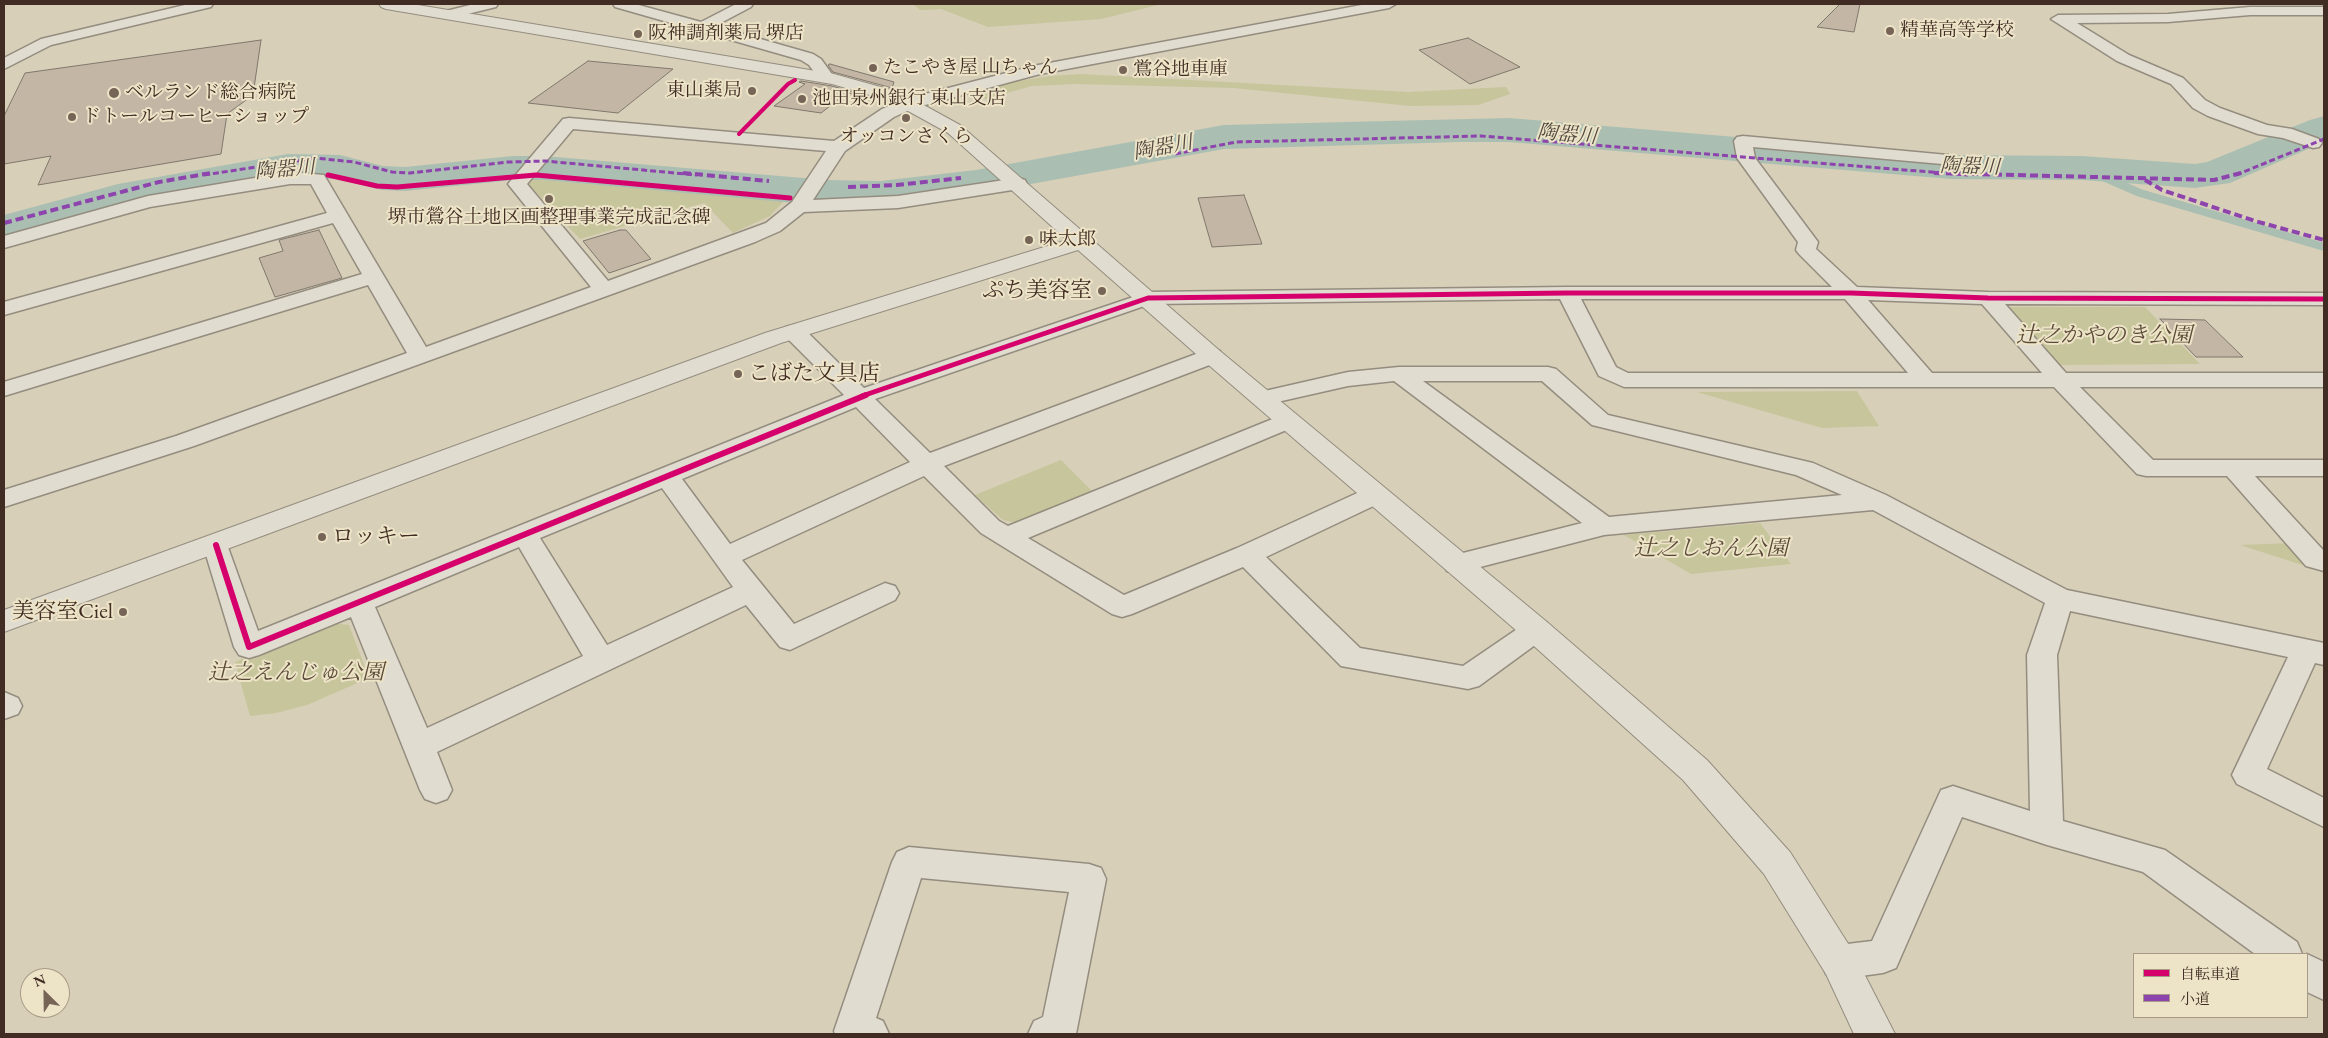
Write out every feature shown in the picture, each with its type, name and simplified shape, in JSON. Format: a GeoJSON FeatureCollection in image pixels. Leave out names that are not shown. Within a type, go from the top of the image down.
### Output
{"type":"FeatureCollection","features":[{"type":"Feature","properties":{"kind":"street"},"geometry":{"type":"LineString","coordinates":[[4,63],[46,42],[206,4]]}},
{"type":"Feature","properties":{"kind":"street"},"geometry":{"type":"LineString","coordinates":[[386,4],[826,77],[875,90],[908,104],[954,129],[1212,356],[1264,398],[1288,421],[1536,630],[1695,770],[1777,863],[1839,962],[1875,1034]]}},
{"type":"Feature","properties":{"kind":"street"},"geometry":{"type":"LineString","coordinates":[[452,14],[491,4]]}},
{"type":"Feature","properties":{"kind":"street"},"geometry":{"type":"LineString","coordinates":[[620,4],[807,57],[815,62],[826,77]]}},
{"type":"Feature","properties":{"kind":"street"},"geometry":{"type":"LineString","coordinates":[[703,27],[746,4]]}},
{"type":"Feature","properties":{"kind":"street"},"geometry":{"type":"LineString","coordinates":[[4,499],[185,441],[748,238],[773,227],[805,196],[838,147],[888,113],[908,104],[1039,69],[1390,4]]}},
{"type":"Feature","properties":{"kind":"street"},"geometry":{"type":"LineString","coordinates":[[2311,143],[2291,135],[2264,130],[2214,112],[2199,104],[2177,81],[2123,58],[2056,19],[2168,18],[2250,11],[2324,10]]}},
{"type":"Feature","properties":{"kind":"street"},"geometry":{"type":"LineString","coordinates":[[604,290],[517,184],[569,123],[838,147]]}},
{"type":"Feature","properties":{"kind":"street"},"geometry":{"type":"LineString","coordinates":[[1926,380],[1851,293],[1806,250],[1808,242],[1744,150],[1743,141],[1942,159]]}},
{"type":"Feature","properties":{"kind":"street"},"geometry":{"type":"LineString","coordinates":[[4,242],[148,202],[290,178],[317,179],[420,356]]}},
{"type":"Feature","properties":{"kind":"street"},"geometry":{"type":"LineString","coordinates":[[805,196],[898,202],[1011,178]]}},
{"type":"Feature","properties":{"kind":"street"},"geometry":{"type":"LineString","coordinates":[[4,309],[338,216]]}},
{"type":"Feature","properties":{"kind":"street"},"geometry":{"type":"LineString","coordinates":[[4,622],[794,332],[1082,242]]}},
{"type":"Feature","properties":{"kind":"street"},"geometry":{"type":"LineString","coordinates":[[4,389],[374,278]]}},
{"type":"Feature","properties":{"kind":"street"},"geometry":{"type":"LineString","coordinates":[[1567,293],[1607,371],[1624,380],[2324,380]]}},
{"type":"Feature","properties":{"kind":"street"},"geometry":{"type":"LineString","coordinates":[[216,545],[249,646],[860,397],[1148,298],[1567,293],[1851,293],[1988,298],[2324,299]]}},
{"type":"Feature","properties":{"kind":"street"},"geometry":{"type":"LineString","coordinates":[[1988,298],[2060,380],[2146,468],[2324,468]]}},
{"type":"Feature","properties":{"kind":"street"},"geometry":{"type":"LineString","coordinates":[[794,332],[990,528],[1122,607],[1247,555],[1375,495]]}},
{"type":"Feature","properties":{"kind":"street"},"geometry":{"type":"LineString","coordinates":[[725,557],[928,464],[1212,356]]}},
{"type":"Feature","properties":{"kind":"street"},"geometry":{"type":"LineString","coordinates":[[1264,398],[1348,379],[1399,374],[1548,374],[1600,420],[1804,469],[1876,501],[2060,600],[2316,652],[2248,775],[2324,814]]}},
{"type":"Feature","properties":{"kind":"street"},"geometry":{"type":"LineString","coordinates":[[1399,374],[1604,526]]}},
{"type":"Feature","properties":{"kind":"street"},"geometry":{"type":"LineString","coordinates":[[1005,537],[1288,421]]}},
{"type":"Feature","properties":{"kind":"street"},"geometry":{"type":"LineString","coordinates":[[2234,468],[2316,559],[2324,562]]}},
{"type":"Feature","properties":{"kind":"street"},"geometry":{"type":"LineString","coordinates":[[667,476],[750,591],[790,639],[885,593]]}},
{"type":"Feature","properties":{"kind":"street"},"geometry":{"type":"LineString","coordinates":[[1457,564],[1604,526],[1876,501]]}},
{"type":"Feature","properties":{"kind":"street"},"geometry":{"type":"LineString","coordinates":[[525,534],[601,662]]}},
{"type":"Feature","properties":{"kind":"street"},"geometry":{"type":"LineString","coordinates":[[1247,555],[1351,658],[1468,678],[1536,630]]}},
{"type":"Feature","properties":{"kind":"street"},"geometry":{"type":"LineString","coordinates":[[419,746],[750,591]]}},
{"type":"Feature","properties":{"kind":"street"},"geometry":{"type":"LineString","coordinates":[[2047,831],[2042,655],[2060,600]]}},
{"type":"Feature","properties":{"kind":"street"},"geometry":{"type":"LineString","coordinates":[[360,602],[436,790]]}},
{"type":"Feature","properties":{"kind":"street"},"geometry":{"type":"LineString","coordinates":[[1839,962],[1883,956],[1953,800],[2047,831],[2153,860],[2283,953]]}},
{"type":"Feature","properties":{"kind":"street"},"geometry":{"type":"LineString","coordinates":[[870,1034],[853,1031],[909,862],[1089,879],[1058,1029],[1047,1034]]}},
{"type":"Feature","properties":{"kind":"street"},"geometry":{"type":"LineString","coordinates":[[2308,971],[2324,983]]}},
{"type":"Feature","properties":{"kind":"green space"},"geometry":{"type":"Polygon","coordinates":[[[913,4],[1162,4],[1101,19],[988,27],[941,9],[920,10],[913,4]]]}},
{"type":"Feature","properties":{"kind":"green space"},"geometry":{"type":"Polygon","coordinates":[[[1081,74],[1408,92],[1506,87],[1510,94],[1478,105],[1410,106],[1234,88],[1075,84],[1032,86],[985,99],[979,97],[981,92],[1013,82],[1050,76],[1081,74]]]}},
{"type":"Feature","properties":{"kind":"green space"},"geometry":{"type":"Polygon","coordinates":[[[531,179],[784,201],[770,216],[733,233],[704,203],[580,239],[528,184],[531,179]]]}},
{"type":"Feature","properties":{"kind":"green space","name":"辻之かやのき公園"},"geometry":{"type":"Polygon","coordinates":[[[2008,307],[2145,307],[2200,364],[2059,365],[2008,307]]]}},
{"type":"Feature","properties":{"kind":"green space"},"geometry":{"type":"Polygon","coordinates":[[[1857,391],[1879,426],[1822,428],[1697,392],[1857,391]]]}},
{"type":"Feature","properties":{"kind":"green space"},"geometry":{"type":"Polygon","coordinates":[[[1061,460],[1093,492],[1022,524],[1003,520],[975,495],[1061,460]]]}},
{"type":"Feature","properties":{"kind":"green space","name":"辻之しおん公園"},"geometry":{"type":"Polygon","coordinates":[[[1760,523],[1791,564],[1691,574],[1624,535],[1760,523]]]}},
{"type":"Feature","properties":{"kind":"green space"},"geometry":{"type":"Polygon","coordinates":[[[2291,543],[2316,568],[2324,572],[2240,545],[2291,543]]]}},
{"type":"Feature","properties":{"kind":"green space","name":"辻之えんじゅ公園"},"geometry":{"type":"Polygon","coordinates":[[[332,623],[349,625],[369,678],[307,705],[276,713],[250,716],[235,662],[332,623]]]}},
{"type":"Feature","properties":{"kind":"building"},"geometry":{"type":"Polygon","coordinates":[[[1840,4],[1860,4],[1854,32],[1817,27],[1840,4]]]}},
{"type":"Feature","properties":{"kind":"building"},"geometry":{"type":"Polygon","coordinates":[[[1468,38],[1520,67],[1470,84],[1419,50],[1468,38]]]}},
{"type":"Feature","properties":{"kind":"building"},"geometry":{"type":"Polygon","coordinates":[[[261,40],[253,95],[227,114],[221,154],[38,185],[51,156],[4,164],[4,116],[25,73],[261,40]]]}},
{"type":"Feature","properties":{"kind":"building"},"geometry":{"type":"Polygon","coordinates":[[[588,61],[673,69],[618,113],[528,103],[588,61]]]}},
{"type":"Feature","properties":{"kind":"building"},"geometry":{"type":"Polygon","coordinates":[[[828,65],[894,82],[892,88],[833,72],[828,65]]]}},
{"type":"Feature","properties":{"kind":"building"},"geometry":{"type":"Polygon","coordinates":[[[799,82],[832,86],[874,98],[847,93],[821,113],[774,106],[805,84],[799,82]]]}},
{"type":"Feature","properties":{"kind":"building"},"geometry":{"type":"Polygon","coordinates":[[[1244,195],[1262,244],[1212,247],[1198,198],[1244,195]]]}},
{"type":"Feature","properties":{"kind":"building"},"geometry":{"type":"Polygon","coordinates":[[[319,230],[342,278],[275,297],[259,258],[283,251],[279,240],[319,230]]]}},
{"type":"Feature","properties":{"kind":"building"},"geometry":{"type":"Polygon","coordinates":[[[626,230],[651,259],[609,273],[583,241],[626,230]]]}},
{"type":"Feature","properties":{"kind":"building"},"geometry":{"type":"Polygon","coordinates":[[[2160,319],[2205,320],[2243,357],[2196,357],[2160,319]]]}},
{"type":"Feature","properties":{"kind":"waterway","name":"陶器川"},"geometry":{"type":"LineString","coordinates":[[4,229],[118,197],[288,166],[317,165],[340,167],[382,178],[405,179],[513,168],[544,168],[827,193],[880,194],[976,182],[1224,137],[1509,130],[1951,167],[2082,168],[2195,176],[2215,174],[2324,128]]}},
{"type":"Feature","properties":{"kind":"waterway","name":"陶器川"},"geometry":{"type":"LineString","coordinates":[[2082,168],[2097,175]]}},
{"type":"Feature","properties":{"kind":"waterway"},"geometry":{"type":"LineString","coordinates":[[2094,173],[2140,193],[2324,247]]}},
{"type":"Feature","properties":{"kind":"marked path"},"geometry":{"type":"LineString","coordinates":[[1175,154],[1236,142],[1481,136],[1942,174],[2214,180],[2246,172],[2324,139]]}},
{"type":"Feature","properties":{"kind":"marked path"},"geometry":{"type":"LineString","coordinates":[[4,223],[159,182],[285,161],[315,158],[354,162],[392,172],[410,173],[508,162],[545,161],[769,181]]}},
{"type":"Feature","properties":{"kind":"marked path"},"geometry":{"type":"LineString","coordinates":[[848,187],[897,185],[961,178]]}},
{"type":"Feature","properties":{"kind":"marked path"},"geometry":{"type":"LineString","coordinates":[[2145,180],[2162,190],[2255,221],[2324,240]]}},
{"type":"Feature","properties":{"kind":"cycle path"},"geometry":{"type":"LineString","coordinates":[[739,134],[788,84],[795,80]]}},
{"type":"Feature","properties":{"kind":"cycle path"},"geometry":{"type":"LineString","coordinates":[[328,175],[377,186],[397,187],[494,177],[536,175],[790,198]]}},
{"type":"Feature","properties":{"kind":"cycle path"},"geometry":{"type":"LineString","coordinates":[[216,545],[249,647],[860,397],[1148,298],[1567,293],[1851,293],[1988,298],[2324,299]]}},
{"type":"Feature","properties":{"kind":"place","name":"精華高等学校"},"geometry":{"type":"Point","coordinates":[1890,31]}},
{"type":"Feature","properties":{"kind":"place","name":"阪神調剤薬局 堺店"},"geometry":{"type":"Point","coordinates":[638,34]}},
{"type":"Feature","properties":{"kind":"place","name":"たこやき屋 山ちゃん"},"geometry":{"type":"Point","coordinates":[873,68]}},
{"type":"Feature","properties":{"kind":"place","name":"鴬谷地車庫"},"geometry":{"type":"Point","coordinates":[1123,70]}},
{"type":"Feature","properties":{"kind":"place","name":"東山薬局"},"geometry":{"type":"Point","coordinates":[752,91]}},
{"type":"Feature","properties":{"kind":"place","name":"ベルランド総合病院"},"geometry":{"type":"Point","coordinates":[114,93]}},
{"type":"Feature","properties":{"kind":"place","name":"池田泉州銀行 東山支店"},"geometry":{"type":"Point","coordinates":[802,99]}},
{"type":"Feature","properties":{"kind":"place","name":"ドトールコーヒーショップ"},"geometry":{"type":"Point","coordinates":[72,117]}},
{"type":"Feature","properties":{"kind":"place","name":"オッコンさくら"},"geometry":{"type":"Point","coordinates":[906,118]}},
{"type":"Feature","properties":{"kind":"place","name":"堺市鶯谷土地区画整理事業完成記念碑"},"geometry":{"type":"Point","coordinates":[549,199]}},
{"type":"Feature","properties":{"kind":"place","name":"味太郎"},"geometry":{"type":"Point","coordinates":[1029,240]}},
{"type":"Feature","properties":{"kind":"place","name":"ぷち美容室"},"geometry":{"type":"Point","coordinates":[1102,291]}},
{"type":"Feature","properties":{"kind":"place","name":"こばた文具店"},"geometry":{"type":"Point","coordinates":[738,374]}},
{"type":"Feature","properties":{"kind":"place","name":"ロッキー"},"geometry":{"type":"Point","coordinates":[322,537]}},
{"type":"Feature","properties":{"kind":"place","name":"美容室Ciel"},"geometry":{"type":"Point","coordinates":[123,612]}}]}
